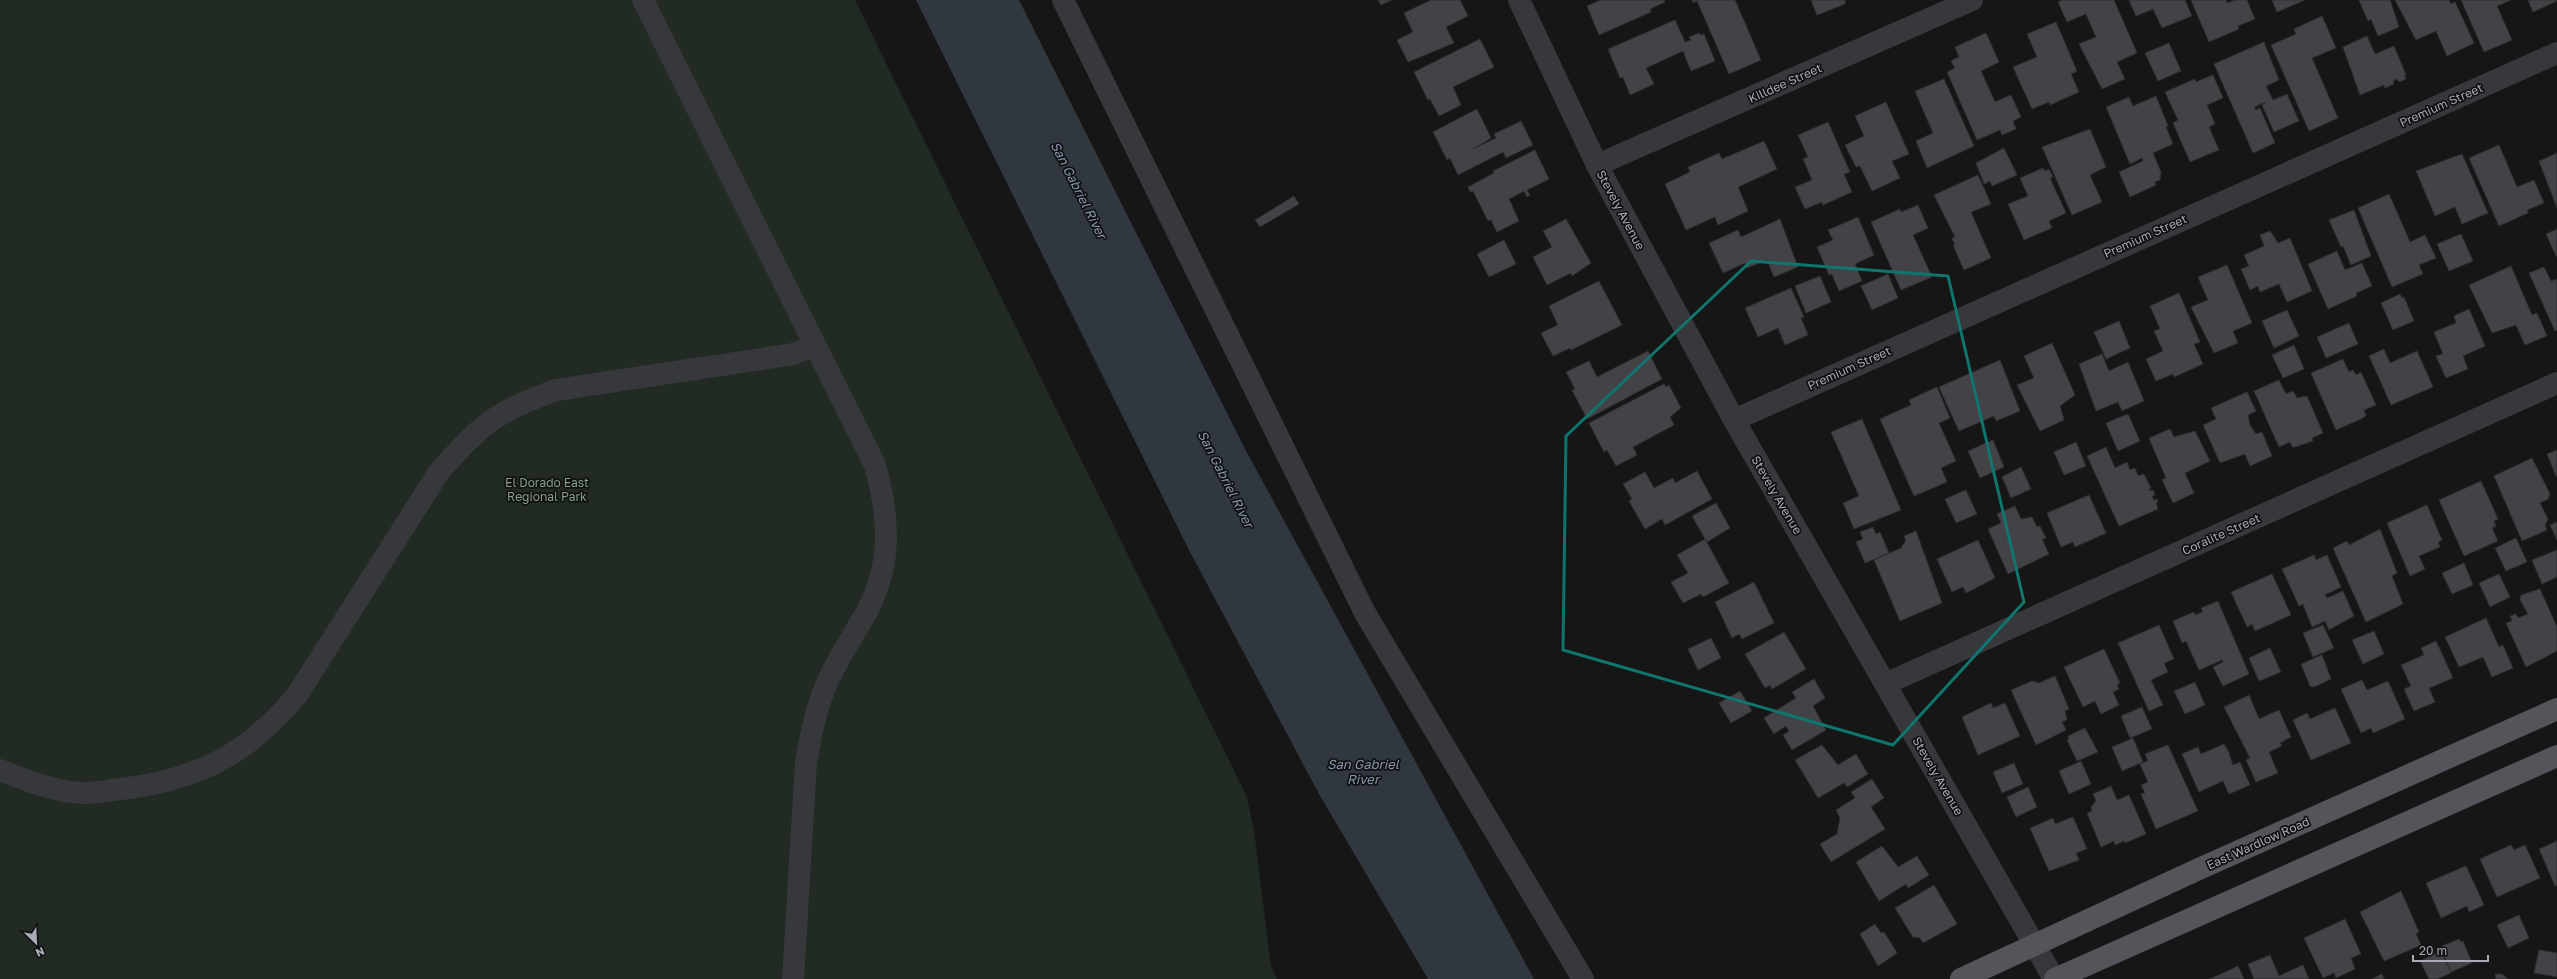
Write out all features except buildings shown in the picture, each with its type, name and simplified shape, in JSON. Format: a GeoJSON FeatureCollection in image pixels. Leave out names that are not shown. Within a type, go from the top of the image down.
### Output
{"type":"FeatureCollection","features":[{"type":"Feature","properties":{"kind":"main road","name":"East Wardlow Road"},"geometry":{"type":"LineString","coordinates":[[1960,979],[2201,868],[2557,709]]}},
{"type":"Feature","properties":{"kind":"main road"},"geometry":{"type":"LineString","coordinates":[[2054,979],[2557,756]]}},
{"type":"Feature","properties":{"kind":"street"},"geometry":{"type":"LineString","coordinates":[[643,0],[875,465],[885,500],[887,545],[880,582],[863,619],[840,655],[824,690],[812,731],[806,764],[793,979]]}},
{"type":"Feature","properties":{"kind":"street"},"geometry":{"type":"LineString","coordinates":[[1063,0],[1365,612],[1583,979]]}},
{"type":"Feature","properties":{"kind":"street","name":"Stevely Avenue"},"geometry":{"type":"LineString","coordinates":[[1519,0],[1597,166],[1734,420],[2054,979]]}},
{"type":"Feature","properties":{"kind":"street","name":"Killdee Street"},"geometry":{"type":"LineString","coordinates":[[1597,166],[1972,0]]}},
{"type":"Feature","properties":{"kind":"street","name":"Premium Street"},"geometry":{"type":"LineString","coordinates":[[1734,420],[2557,53]]}},
{"type":"Feature","properties":{"kind":"street"},"geometry":{"type":"LineString","coordinates":[[0,770],[32,783],[82,793],[146,786],[190,775],[238,752],[275,722],[297,695],[439,472],[466,443],[494,419],[521,404],[556,390],[794,354],[814,345]]}},
{"type":"Feature","properties":{"kind":"street","name":"Coralite Street"},"geometry":{"type":"LineString","coordinates":[[1885,684],[2557,383]]}},
{"type":"Feature","properties":{"kind":"highlighted area"},"geometry":{"type":"Polygon","coordinates":[[[1751,261],[1948,276],[2024,602],[1893,745],[1563,650],[1566,436],[1751,261]]]}},
{"type":"Feature","properties":{"kind":"green space","name":"El Dorado East Regional Park"},"geometry":{"type":"Polygon","coordinates":[[[0,0],[855,0],[1247,797],[1254,831],[1271,966],[1277,979],[0,979],[0,0]]]}},
{"type":"Feature","properties":{"kind":"water","name":"San Gabriel River"},"geometry":{"type":"Polygon","coordinates":[[[916,0],[1019,0],[1245,449],[1534,979],[1428,979],[1319,794],[1190,552],[916,0]]]}}]}
